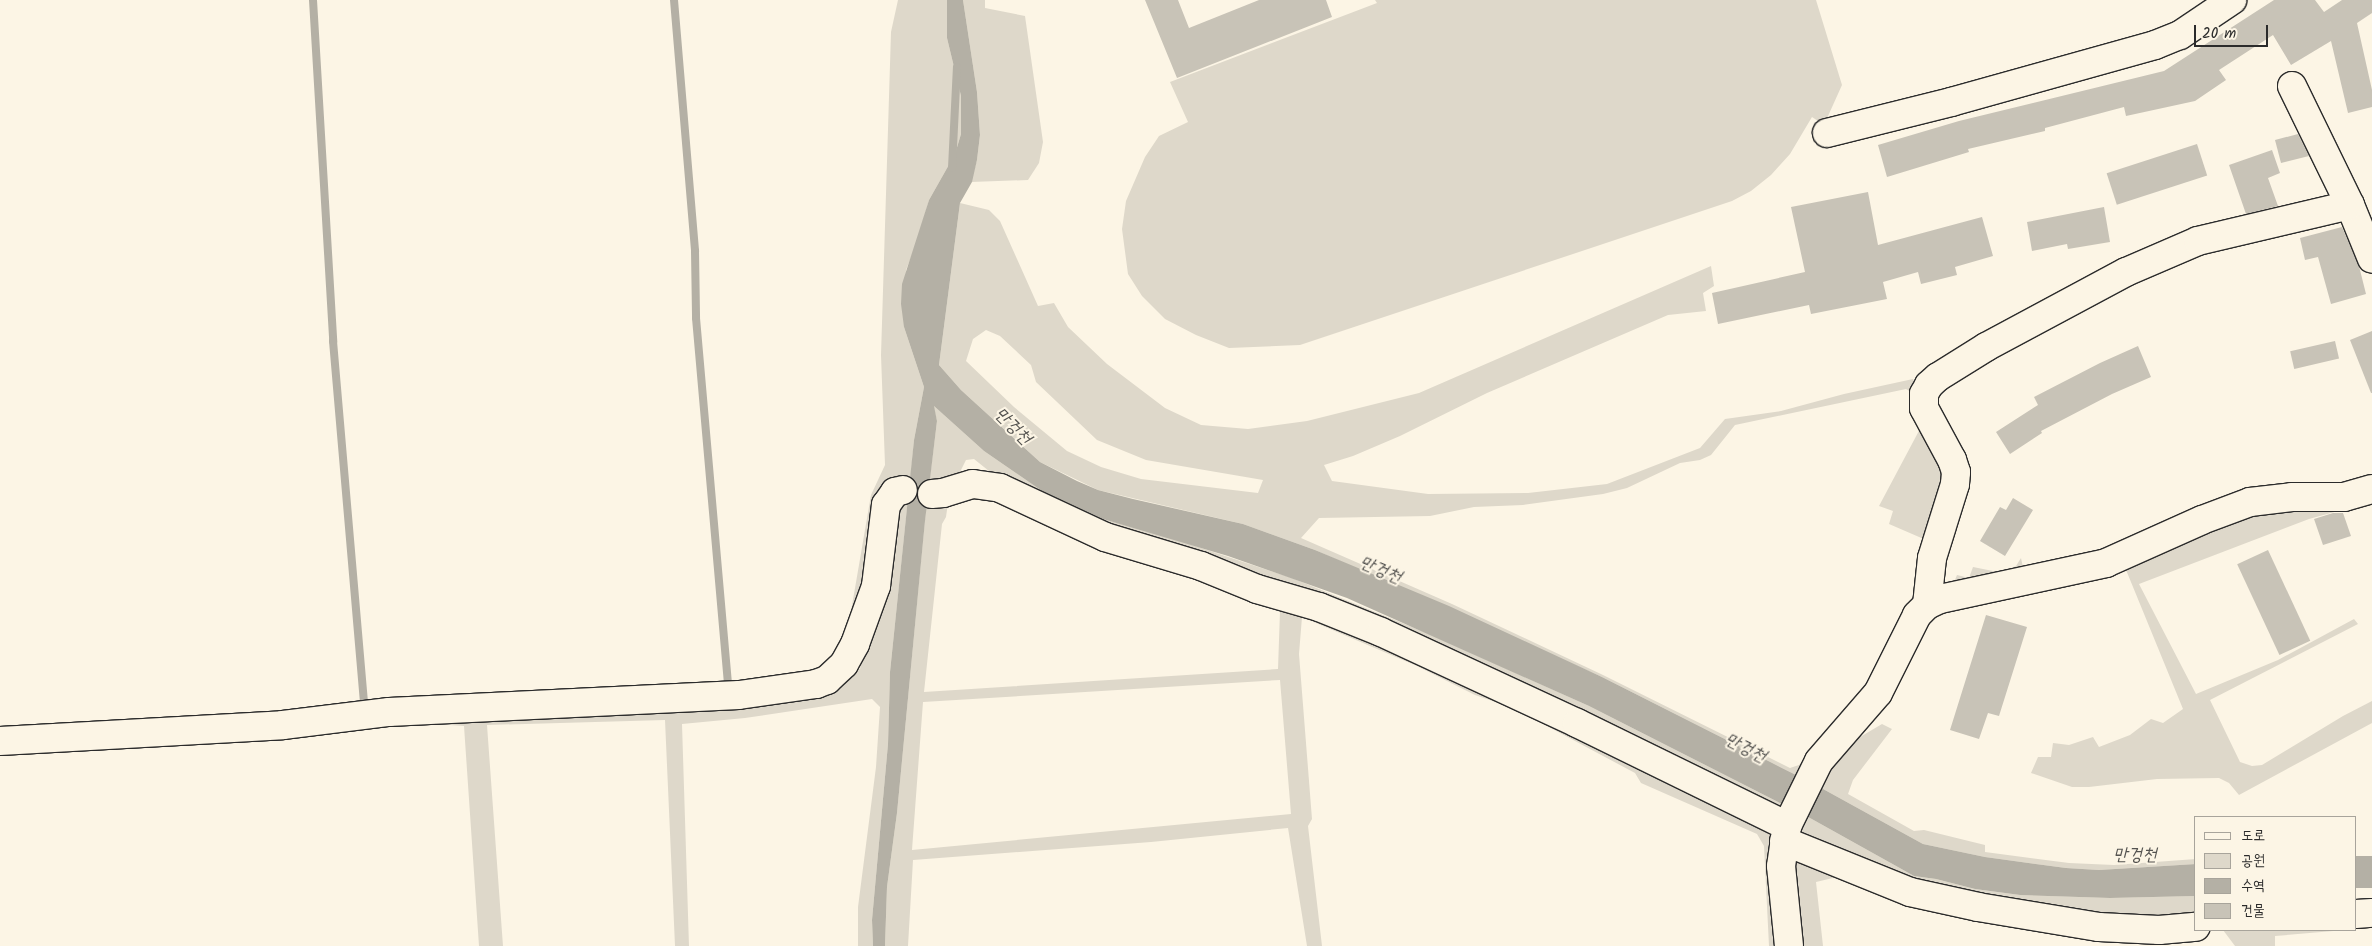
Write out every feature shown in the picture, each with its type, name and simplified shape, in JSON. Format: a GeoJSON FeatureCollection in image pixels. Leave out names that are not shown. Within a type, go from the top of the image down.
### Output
{"type":"FeatureCollection","features":[{"type":"Feature","properties":{"kind":"street"},"geometry":{"type":"LineString","coordinates":[[1827,133],[2155,46],[2180,35],[2232,0]]}},
{"type":"Feature","properties":{"kind":"street"},"geometry":{"type":"LineString","coordinates":[[2292,86],[2350,206],[2372,259]]}},
{"type":"Feature","properties":{"kind":"street"},"geometry":{"type":"LineString","coordinates":[[1927,605],[1932,558],[1955,484],[1956,472],[1952,460],[1924,408],[1924,394],[1933,381],[1986,347],[2118,276],[2189,245],[2350,206]]}},
{"type":"Feature","properties":{"kind":"street"},"geometry":{"type":"LineString","coordinates":[[932,494],[944,493],[973,484],[1000,488],[1105,537],[1201,566],[1257,589],[1318,607],[1381,632],[1577,722],[1788,827],[1910,892],[1978,907],[2099,927],[2159,930],[2194,927]]}},
{"type":"Feature","properties":{"kind":"street"},"geometry":{"type":"LineString","coordinates":[[1789,946],[1781,866],[1788,827],[1819,761],[1878,692],[1917,615],[1927,605],[1940,599],[2106,563],[2202,520],[2250,502],[2292,497],[2344,497],[2372,489]]}},
{"type":"Feature","properties":{"kind":"street"},"geometry":{"type":"LineString","coordinates":[[0,740],[282,725],[390,712],[738,695],[816,684],[827,680],[844,664],[855,644],[876,586],[886,505],[895,492],[903,490]]}},
{"type":"Feature","properties":{"kind":"street"},"geometry":{"type":"LineString","coordinates":[[2357,914],[2372,913]]}},
{"type":"Feature","properties":{"kind":"green space"},"geometry":{"type":"Polygon","coordinates":[[[898,0],[947,0],[947,38],[961,96],[961,134],[955,154],[929,200],[917,242],[906,270],[904,327],[924,387],[914,440],[910,484],[875,556],[849,623],[871,495],[885,465],[881,355],[891,32],[898,0]]]}},
{"type":"Feature","properties":{"kind":"green space"},"geometry":{"type":"Polygon","coordinates":[[[963,0],[985,0],[985,8],[1025,16],[1043,142],[1039,163],[1028,180],[971,182],[977,160],[980,135],[977,92],[963,0]]]}},
{"type":"Feature","properties":{"kind":"green space"},"geometry":{"type":"Polygon","coordinates":[[[1375,0],[1816,0],[1842,85],[1824,125],[1812,117],[1790,154],[1771,175],[1751,191],[1732,201],[1300,345],[1229,348],[1196,335],[1165,319],[1142,296],[1128,274],[1122,229],[1126,201],[1145,157],[1159,136],[1188,122],[1170,82],[1377,3],[1375,0]]]}},
{"type":"Feature","properties":{"kind":"green space"},"geometry":{"type":"Polygon","coordinates":[[[960,203],[989,210],[1000,221],[1038,306],[1054,303],[1068,327],[1107,364],[1165,408],[1201,425],[1248,429],[1307,421],[1419,393],[1711,266],[1714,286],[1703,293],[1706,311],[1668,315],[1487,393],[1400,436],[1353,456],[1324,465],[1332,481],[1428,494],[1528,493],[1607,484],[1700,448],[1725,419],[1781,411],[1844,394],[1913,379],[1947,464],[1933,543],[1889,524],[1893,511],[1879,506],[1921,427],[1911,392],[1906,389],[1735,425],[1711,455],[1700,460],[1680,463],[1627,488],[1603,494],[1523,505],[1474,507],[1430,516],[1319,518],[1301,538],[1452,604],[1603,675],[1790,768],[1799,765],[1806,757],[1802,778],[1602,677],[1315,550],[1243,524],[1098,490],[1040,462],[961,390],[939,365],[960,203]],[[986,330],[973,339],[966,361],[1014,407],[1067,451],[1101,467],[1141,479],[1258,493],[1263,480],[1146,460],[1097,440],[1036,382],[1031,365],[1000,336],[986,330]]]}},
{"type":"Feature","properties":{"kind":"green space"},"geometry":{"type":"Polygon","coordinates":[[[933,405],[984,451],[1042,491],[1103,519],[1156,533],[1292,578],[1434,636],[1589,706],[1788,807],[1787,810],[1573,717],[1577,706],[1562,700],[1557,710],[1189,556],[994,480],[989,471],[974,459],[966,460],[958,476],[929,485],[937,421],[933,405]]]}},
{"type":"Feature","properties":{"kind":"green space"},"geometry":{"type":"Polygon","coordinates":[[[973,489],[995,492],[1016,499],[1109,542],[1300,606],[1374,633],[1538,709],[1766,819],[1779,832],[1780,873],[1787,946],[1769,946],[1764,846],[1757,834],[1641,783],[1635,773],[1513,708],[1475,695],[1417,666],[1302,617],[1299,654],[1312,819],[1308,826],[1322,946],[1307,946],[1288,828],[1151,842],[913,860],[908,946],[885,946],[887,887],[897,813],[927,499],[946,497],[973,489]],[[973,497],[948,503],[946,517],[942,524],[924,692],[1278,669],[1280,611],[1105,547],[1011,503],[973,497]],[[1280,680],[923,702],[912,850],[1291,814],[1280,680]]]}},
{"type":"Feature","properties":{"kind":"green space"},"geometry":{"type":"Polygon","coordinates":[[[908,499],[890,672],[888,744],[872,920],[873,946],[858,946],[858,907],[876,767],[880,707],[872,699],[745,718],[682,724],[689,946],[675,946],[665,720],[487,725],[503,946],[479,946],[464,726],[408,722],[196,732],[860,669],[891,508],[908,499]]]}},
{"type":"Feature","properties":{"kind":"green space"},"geometry":{"type":"Polygon","coordinates":[[[2323,507],[2338,511],[2309,519],[2139,584],[2196,694],[2278,660],[2354,619],[2358,624],[2210,700],[2240,762],[2252,766],[2262,765],[2343,716],[2372,701],[2372,723],[2239,795],[2229,783],[2219,778],[2157,779],[2089,787],[2072,787],[2031,773],[2038,757],[2051,757],[2053,743],[2069,745],[2093,737],[2099,747],[2130,735],[2151,719],[2163,723],[2183,709],[2124,565],[2242,514],[2323,507]]]}},
{"type":"Feature","properties":{"kind":"green space"},"geometry":{"type":"Polygon","coordinates":[[[2021,558],[2025,577],[1952,587],[1957,575],[1969,578],[1973,567],[2003,573],[2016,566],[2021,558]]]}},
{"type":"Feature","properties":{"kind":"green space"},"geometry":{"type":"Polygon","coordinates":[[[1882,724],[1892,729],[1853,780],[1848,794],[1914,831],[1924,830],[1985,845],[1985,852],[2069,863],[2114,865],[2194,859],[2194,864],[2099,870],[2066,868],[1985,857],[1923,844],[1814,784],[1850,743],[1882,724]]]}},
{"type":"Feature","properties":{"kind":"green space"},"geometry":{"type":"Polygon","coordinates":[[[1801,813],[1914,876],[1936,879],[1975,889],[2020,895],[2110,898],[2194,896],[2194,924],[1979,904],[1799,837],[1801,813]]]}},
{"type":"Feature","properties":{"kind":"green space"},"geometry":{"type":"Polygon","coordinates":[[[1797,858],[1837,877],[1816,882],[1823,946],[1799,946],[1793,863],[1797,858]]]}},
{"type":"Feature","properties":{"kind":"green space"},"geometry":{"type":"Polygon","coordinates":[[[2224,931],[2333,931],[2275,936],[2275,946],[2235,946],[2224,931]]]}},
{"type":"Feature","properties":{"kind":"water"},"geometry":{"type":"Polygon","coordinates":[[[947,0],[963,0],[977,92],[980,135],[972,182],[960,203],[939,365],[961,390],[1040,462],[1077,481],[1098,490],[1243,524],[1315,550],[1449,606],[1602,677],[1802,778],[1788,807],[1589,706],[1347,598],[1228,556],[1103,519],[1042,491],[984,451],[934,406],[937,421],[925,521],[897,813],[887,887],[885,946],[873,946],[872,920],[888,744],[890,672],[914,440],[924,387],[904,327],[901,304],[902,284],[929,200],[955,154],[961,134],[961,96],[947,38],[947,0]]]}},
{"type":"Feature","properties":{"kind":"water"},"geometry":{"type":"Polygon","coordinates":[[[1814,784],[1923,844],[1985,857],[2066,868],[2099,870],[2194,864],[2194,896],[2110,898],[2020,895],[1975,889],[1936,879],[1914,876],[1801,813],[1814,784]]]}},
{"type":"Feature","properties":{"kind":"water"},"geometry":{"type":"Polygon","coordinates":[[[2357,856],[2372,856],[2372,888],[2357,888],[2357,856]]]}},
{"type":"Feature","properties":{"kind":"building"},"geometry":{"type":"Polygon","coordinates":[[[1145,0],[1178,0],[1189,28],[1259,0],[1326,0],[1332,17],[1177,78],[1145,0]]]}},
{"type":"Feature","properties":{"kind":"building"},"geometry":{"type":"Polygon","coordinates":[[[2274,0],[2315,0],[2324,12],[2342,0],[2372,0],[2372,13],[2357,23],[2372,90],[2372,107],[2348,113],[2331,41],[2291,65],[2273,35],[2219,70],[2226,80],[2195,101],[2126,116],[2124,107],[2045,128],[2045,131],[1968,149],[1969,152],[1887,177],[1878,145],[1959,121],[2164,71],[2274,0]]]}},
{"type":"Feature","properties":{"kind":"building"},"geometry":{"type":"Polygon","coordinates":[[[2298,134],[2309,156],[2281,163],[2275,140],[2298,134]]]}},
{"type":"Feature","properties":{"kind":"building"},"geometry":{"type":"Polygon","coordinates":[[[2197,144],[2207,175],[2117,205],[2107,173],[2197,144]]]}},
{"type":"Feature","properties":{"kind":"building"},"geometry":{"type":"Polygon","coordinates":[[[2272,150],[2280,173],[2268,178],[2278,206],[2246,214],[2229,165],[2272,150]]]}},
{"type":"Feature","properties":{"kind":"building"},"geometry":{"type":"Polygon","coordinates":[[[1868,192],[1878,245],[1982,217],[1993,256],[1955,267],[1957,275],[1921,284],[1918,272],[1883,282],[1887,299],[1811,314],[1809,305],[1718,324],[1712,293],[1805,272],[1791,207],[1868,192]]]}},
{"type":"Feature","properties":{"kind":"building"},"geometry":{"type":"Polygon","coordinates":[[[2104,207],[2110,242],[2068,249],[2067,244],[2032,251],[2027,222],[2104,207]]]}},
{"type":"Feature","properties":{"kind":"building"},"geometry":{"type":"Polygon","coordinates":[[[2342,227],[2359,266],[2366,294],[2331,304],[2318,257],[2305,260],[2300,238],[2342,227]]]}},
{"type":"Feature","properties":{"kind":"building"},"geometry":{"type":"Polygon","coordinates":[[[2372,331],[2372,393],[2371,393],[2350,340],[2372,331]]]}},
{"type":"Feature","properties":{"kind":"building"},"geometry":{"type":"Polygon","coordinates":[[[2335,341],[2339,359],[2294,369],[2290,351],[2335,341]]]}},
{"type":"Feature","properties":{"kind":"building"},"geometry":{"type":"Polygon","coordinates":[[[2138,346],[2151,377],[2112,394],[2041,431],[2042,433],[2010,454],[1996,432],[2038,405],[2034,397],[2138,346]]]}},
{"type":"Feature","properties":{"kind":"building"},"geometry":{"type":"Polygon","coordinates":[[[2013,498],[2033,510],[2005,556],[1980,541],[2000,507],[2006,510],[2013,498]]]}},
{"type":"Feature","properties":{"kind":"building"},"geometry":{"type":"Polygon","coordinates":[[[2333,513],[2343,513],[2351,536],[2323,545],[2314,519],[2333,513]]]}},
{"type":"Feature","properties":{"kind":"building"},"geometry":{"type":"Polygon","coordinates":[[[2268,550],[2310,641],[2279,655],[2237,564],[2268,550]]]}},
{"type":"Feature","properties":{"kind":"building"},"geometry":{"type":"Polygon","coordinates":[[[1986,615],[2027,627],[1999,716],[1988,713],[1979,739],[1950,730],[1986,615]]]}},
{"type":"Feature","properties":{"kind":"waterway"},"geometry":{"type":"LineString","coordinates":[[313,0],[333,341],[364,700]]}},
{"type":"Feature","properties":{"kind":"waterway"},"geometry":{"type":"LineString","coordinates":[[674,0],[695,251],[696,318],[728,684]]}},
{"type":"Feature","properties":{"kind":"waterway","name":"만겅천"},"geometry":{"type":"LineString","coordinates":[[952,168],[957,67]]}}]}
